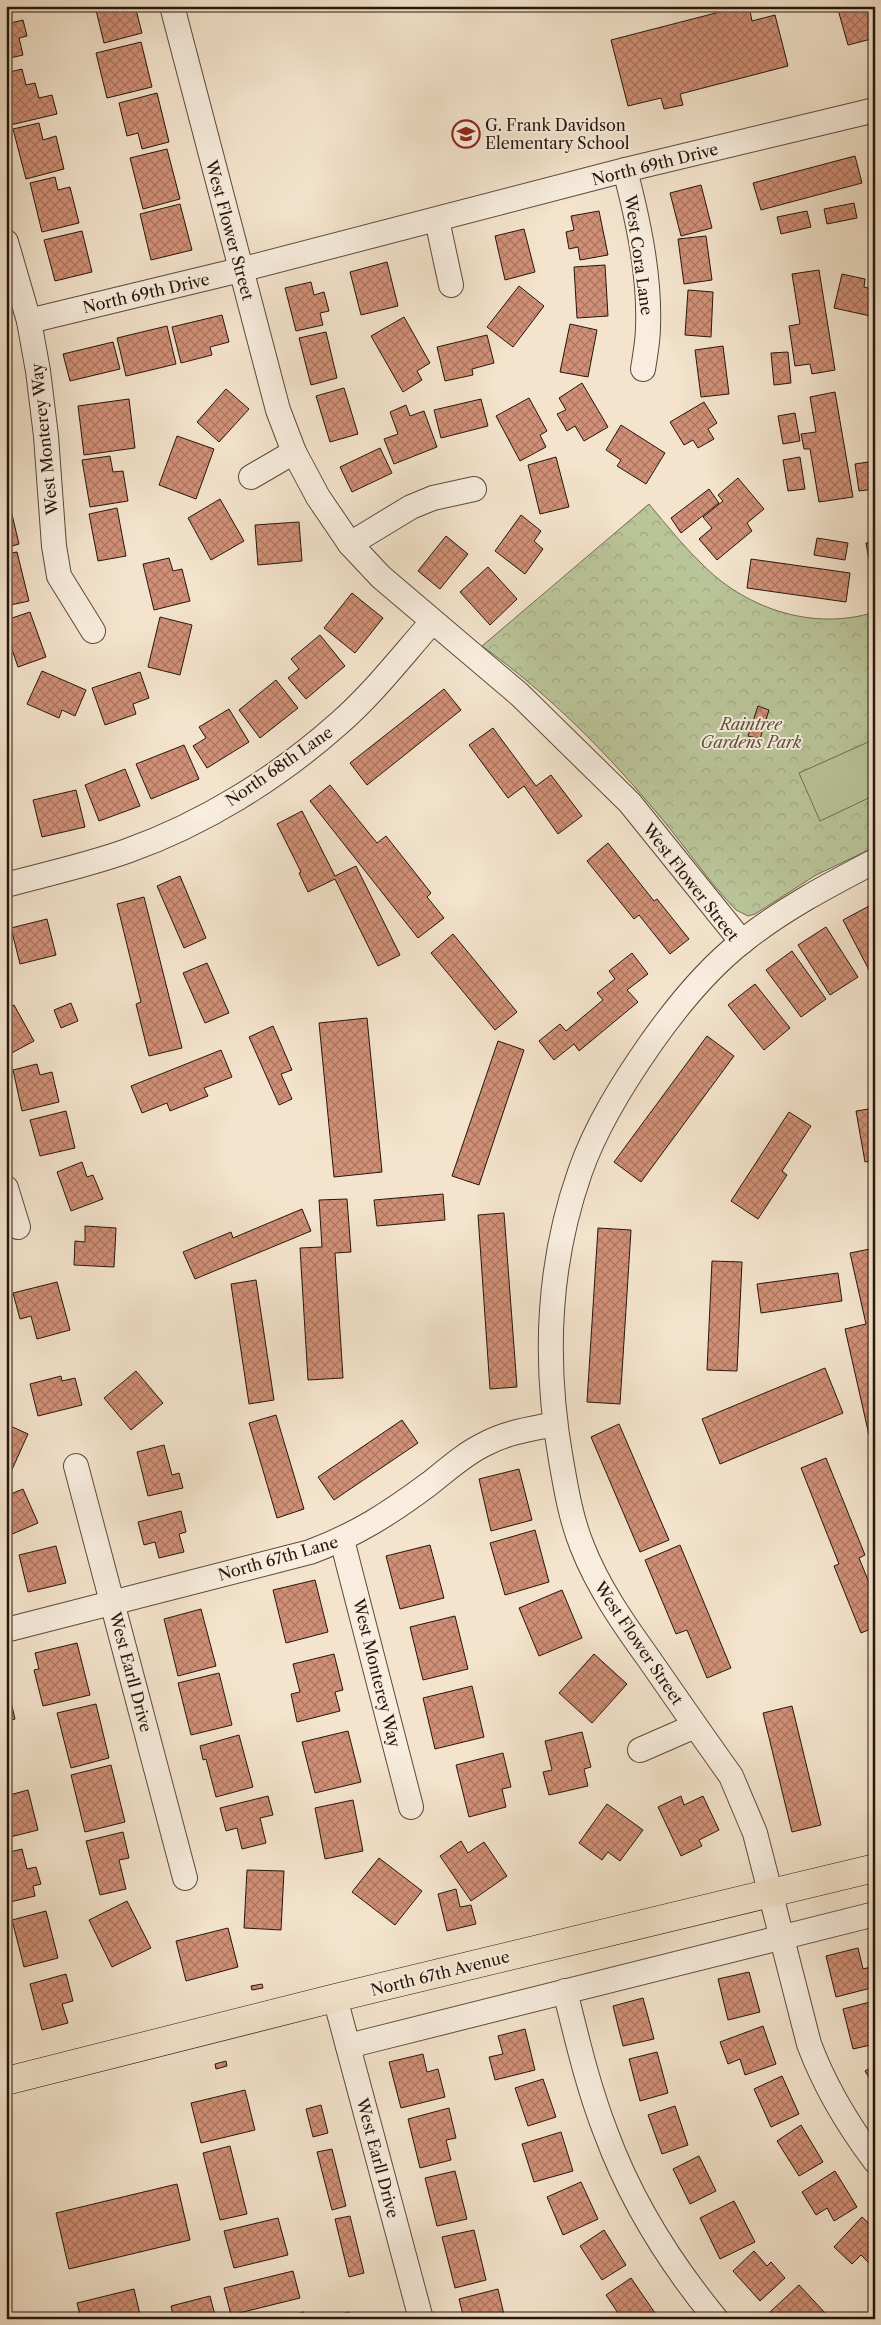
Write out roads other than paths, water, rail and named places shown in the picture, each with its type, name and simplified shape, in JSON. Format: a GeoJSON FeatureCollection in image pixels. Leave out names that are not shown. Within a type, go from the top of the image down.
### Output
{"type":"FeatureCollection","features":[{"type":"Feature","properties":{"kind":"main road","name":"North 67th Avenue"},"geometry":{"type":"LineString","coordinates":[[7,2077],[875,1868]]}},
{"type":"Feature","properties":{"kind":"street","name":"West Flower Street"},"geometry":{"type":"LineString","coordinates":[[172,6],[278,410],[294,452],[318,497],[350,544],[381,577],[520,695],[630,803],[742,942],[702,980],[658,1033],[624,1082],[593,1141],[580,1172],[568,1215],[555,1281],[549,1366],[555,1424],[566,1490],[581,1544],[600,1586],[730,1776],[742,1800],[755,1832],[772,1893],[781,1938],[809,2044],[818,2068],[840,2109],[875,2161]]}},
{"type":"Feature","properties":{"kind":"street","name":"North 69th Drive"},"geometry":{"type":"LineString","coordinates":[[29,321],[240,270],[625,170],[875,110]]}},
{"type":"Feature","properties":{"kind":"street","name":"West Cora Lane"},"geometry":{"type":"LineString","coordinates":[[625,170],[636,212],[645,274],[648,327],[643,370]]}},
{"type":"Feature","properties":{"kind":"street"},"geometry":{"type":"LineString","coordinates":[[437,220],[451,285]]}},
{"type":"Feature","properties":{"kind":"street","name":"West Monterey Way"},"geometry":{"type":"LineString","coordinates":[[6,242],[29,321],[38,371],[46,436],[54,546],[59,576],[93,631]]}},
{"type":"Feature","properties":{"kind":"street"},"geometry":{"type":"LineString","coordinates":[[252,476],[294,452]]}},
{"type":"Feature","properties":{"kind":"street"},"geometry":{"type":"LineString","coordinates":[[350,544],[411,507],[433,498],[474,489]]}},
{"type":"Feature","properties":{"kind":"street","name":"North 68th Lane"},"geometry":{"type":"LineString","coordinates":[[6,885],[127,851],[187,826],[235,798],[275,773],[337,725],[432,622]]}},
{"type":"Feature","properties":{"kind":"street"},"geometry":{"type":"LineString","coordinates":[[742,942],[794,905],[875,861]]}},
{"type":"Feature","properties":{"kind":"street"},"geometry":{"type":"LineString","coordinates":[[6,1188],[18,1227]]}},
{"type":"Feature","properties":{"kind":"street","name":"North 67th Lane"},"geometry":{"type":"LineString","coordinates":[[6,1630],[310,1552],[342,1540],[398,1507],[462,1458],[484,1444],[508,1434],[555,1424]]}},
{"type":"Feature","properties":{"kind":"street","name":"West Earll Drive"},"geometry":{"type":"LineString","coordinates":[[76,1466],[185,1878]]}},
{"type":"Feature","properties":{"kind":"street","name":"West Monterey Way"},"geometry":{"type":"LineString","coordinates":[[342,1540],[411,1807]]}},
{"type":"Feature","properties":{"kind":"street"},"geometry":{"type":"LineString","coordinates":[[640,1750],[695,1726]]}},
{"type":"Feature","properties":{"kind":"street"},"geometry":{"type":"LineString","coordinates":[[348,2046],[875,1914]]}},
{"type":"Feature","properties":{"kind":"street"},"geometry":{"type":"LineString","coordinates":[[565,1991],[588,2080],[606,2133],[628,2185],[653,2232],[693,2292],[716,2319]]}},
{"type":"Feature","properties":{"kind":"street","name":"West Earll Drive"},"geometry":{"type":"LineString","coordinates":[[335,1998],[421,2319]]}},
{"type":"Feature","properties":{"kind":"place","name":"G. Frank Davidson Elementary School"},"geometry":{"type":"Point","coordinates":[466,134]}},
{"type":"Feature","properties":{"kind":"park label","name":"Raintree Gardens Park"},"geometry":{"type":"Point","coordinates":[751,733]}}]}
